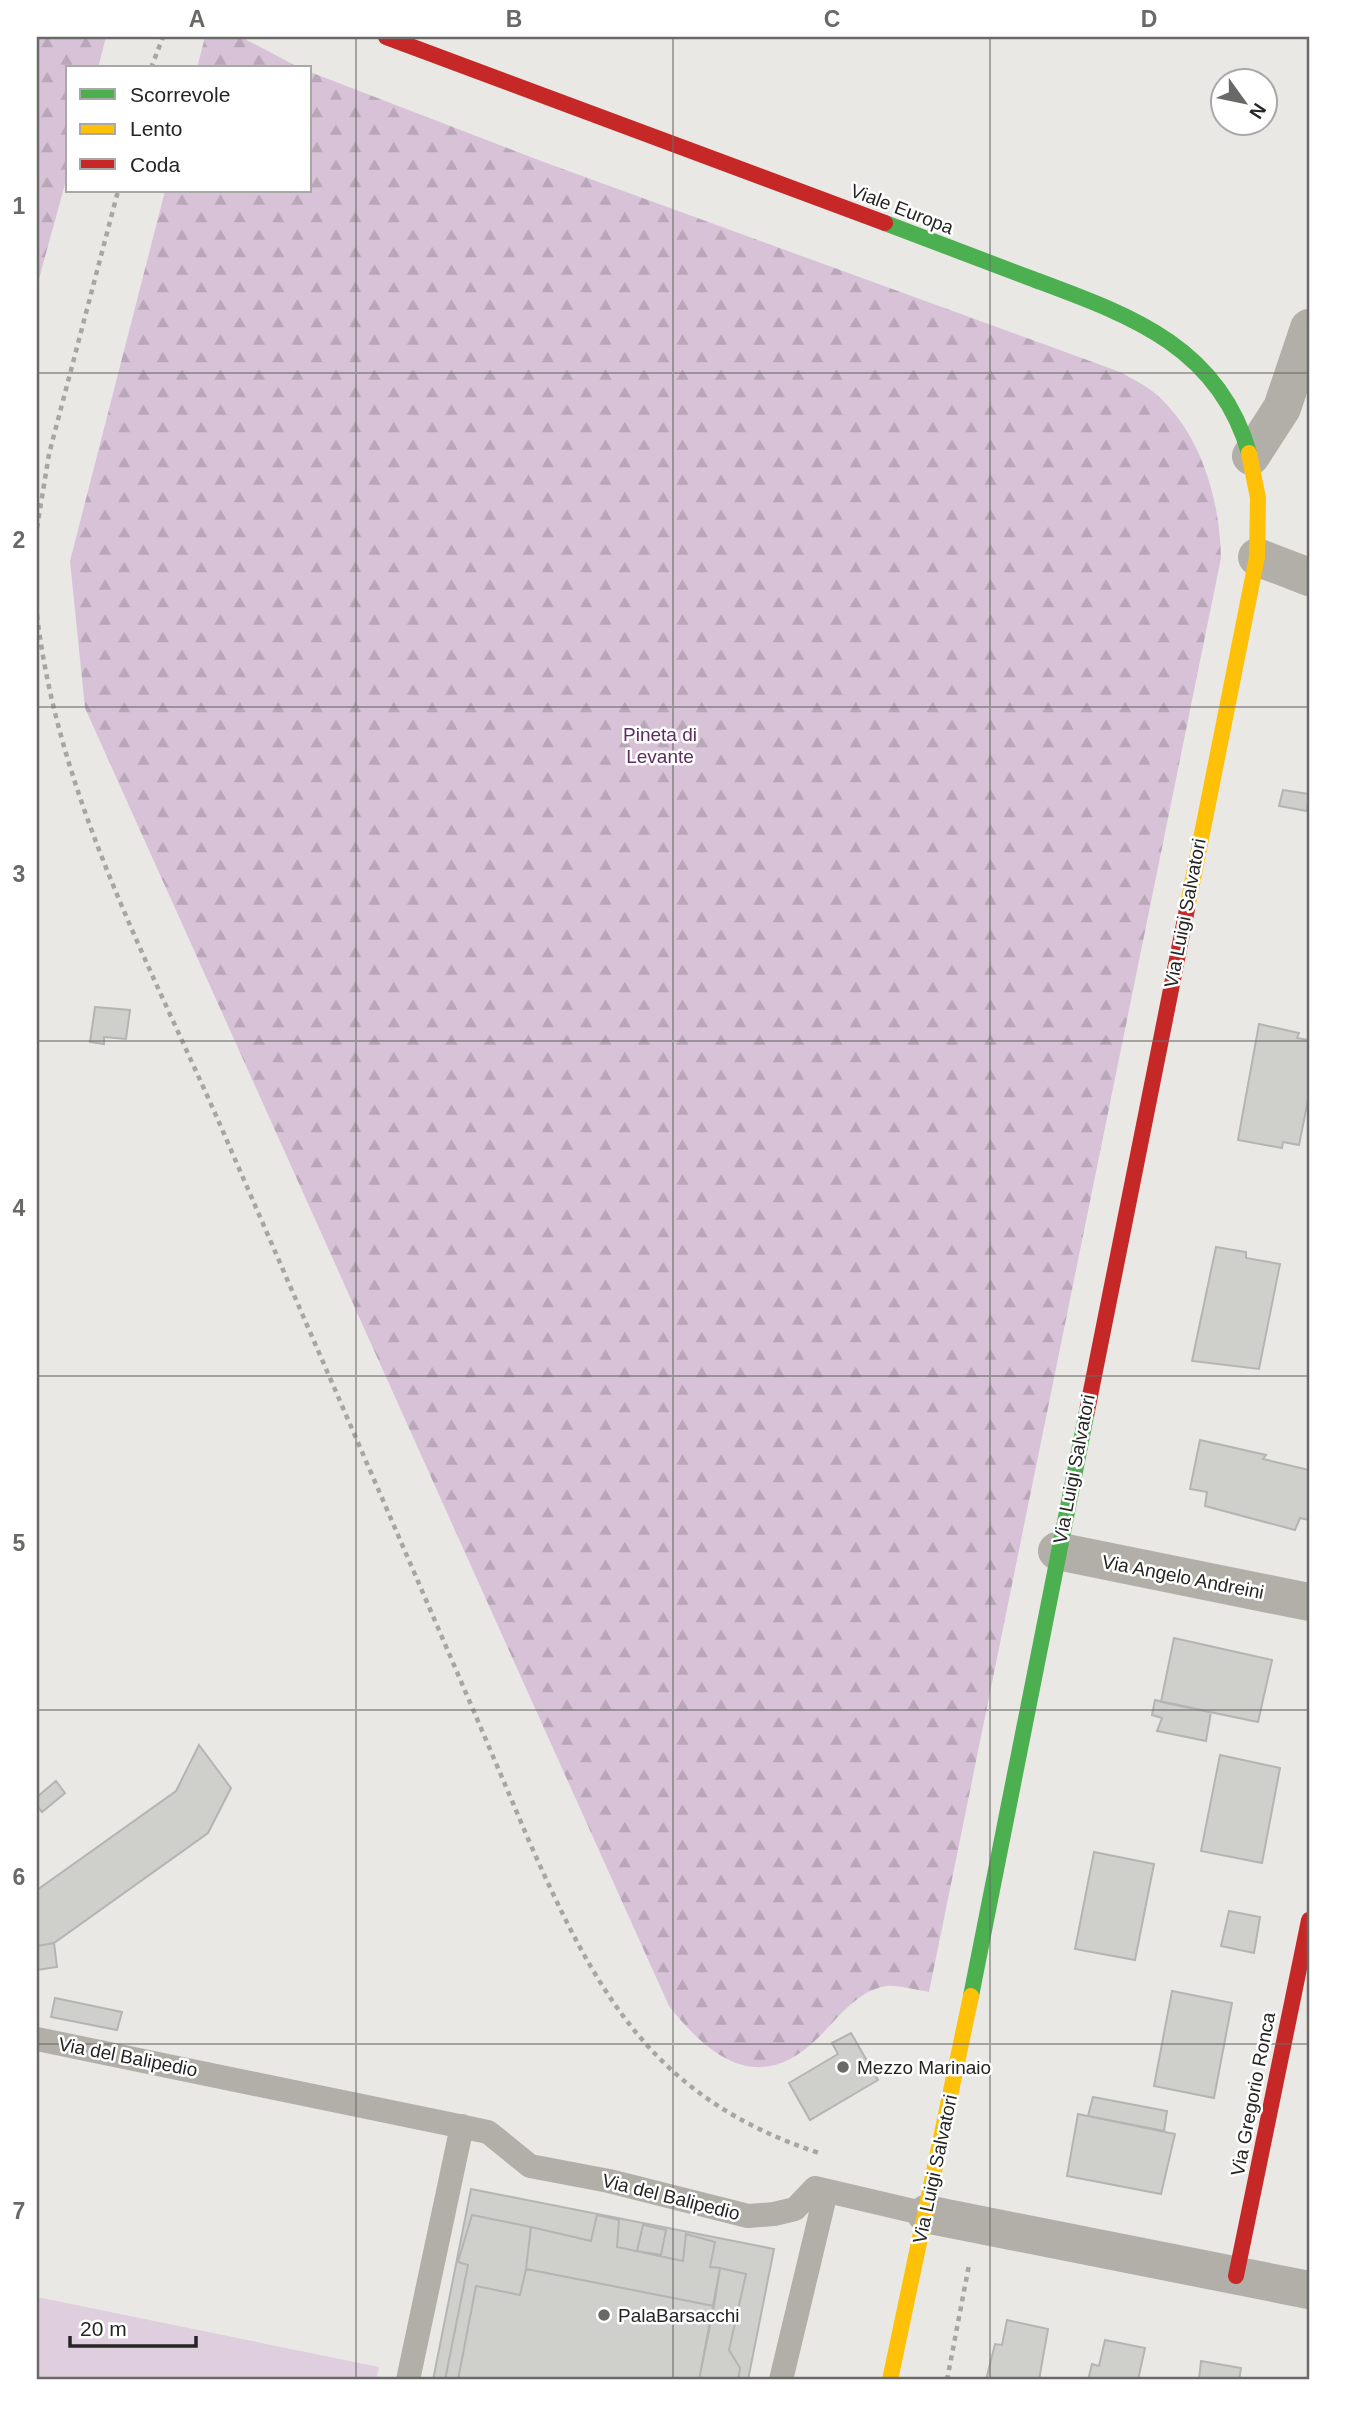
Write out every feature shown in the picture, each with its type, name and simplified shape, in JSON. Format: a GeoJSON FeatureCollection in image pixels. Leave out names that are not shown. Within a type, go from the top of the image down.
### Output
{"type":"FeatureCollection","features":[{"type":"Feature","properties":{"kind":"street","name":"Viale Europa"},"geometry":{"type":"LineString","coordinates":[[386,37],[1077,296],[1135,320],[1177,345],[1210,378],[1230,410],[1251,456],[1261,504],[1257,557]]}},
{"type":"Feature","properties":{"kind":"street"},"geometry":{"type":"LineString","coordinates":[[1251,456],[1282,408],[1309,328]]}},
{"type":"Feature","properties":{"kind":"street"},"geometry":{"type":"LineString","coordinates":[[1257,557],[1309,577]]}},
{"type":"Feature","properties":{"kind":"street","name":"Via Luigi Salvatori"},"geometry":{"type":"LineString","coordinates":[[890,2380],[926,2214],[1257,557]]}},
{"type":"Feature","properties":{"kind":"street","name":"Via Angelo Andreini"},"geometry":{"type":"LineString","coordinates":[[1057,1551],[1309,1602]]}},
{"type":"Feature","properties":{"kind":"street","name":"Via Gregorio Ronca"},"geometry":{"type":"LineString","coordinates":[[1236,2276],[1309,1920]]}},
{"type":"Feature","properties":{"kind":"street"},"geometry":{"type":"LineString","coordinates":[[926,2214],[1309,2290]]}},
{"type":"Feature","properties":{"kind":"lane","name":"Via del Balipedio"},"geometry":{"type":"LineString","coordinates":[[37,2039],[488,2132],[530,2166],[646,2189],[748,2216],[794,2209],[815,2188],[826,2192]]}},
{"type":"Feature","properties":{"kind":"lane"},"geometry":{"type":"LineString","coordinates":[[408,2380],[462,2126]]}},
{"type":"Feature","properties":{"kind":"lane"},"geometry":{"type":"LineString","coordinates":[[781,2380],[826,2192],[926,2214]]}},
{"type":"Feature","properties":{"kind":"path"},"geometry":{"type":"LineString","coordinates":[[152,66],[163,37]]}},
{"type":"Feature","properties":{"kind":"path"},"geometry":{"type":"LineString","coordinates":[[37,528],[49,454],[118,192]]}},
{"type":"Feature","properties":{"kind":"path"},"geometry":{"type":"LineString","coordinates":[[37,615],[46,680],[60,741],[132,926],[539,1863],[580,1948],[642,2041],[673,2074],[730,2113],[829,2156]]}},
{"type":"Feature","properties":{"kind":"path"},"geometry":{"type":"LineString","coordinates":[[947,2380],[977,2222]]}},
{"type":"Feature","properties":{"kind":"green space"},"geometry":{"type":"Polygon","coordinates":[[[37,37],[106,37],[99,66],[66,66],[66,180],[37,286],[37,37]]]}},
{"type":"Feature","properties":{"kind":"green space"},"geometry":{"type":"Polygon","coordinates":[[[205,37],[241,37],[296,66],[198,66],[205,37]]]}},
{"type":"Feature","properties":{"kind":"green space","name":"Pineta di Levante"},"geometry":{"type":"Polygon","coordinates":[[[312,73],[541,161],[1120,372],[1153,391],[1185,429],[1196,448],[1212,491],[1221,558],[929,1992],[886,1986],[866,1993],[797,2055],[777,2064],[757,2067],[738,2064],[719,2055],[685,2025],[669,2006],[85,708],[70,561],[165,192],[312,192],[312,73]]]}},
{"type":"Feature","properties":{"kind":"shaded area"},"geometry":{"type":"Polygon","coordinates":[[[37,2297],[379,2367],[376,2380],[37,2380],[37,2297]]]}},
{"type":"Feature","properties":{"kind":"building"},"geometry":{"type":"Polygon","coordinates":[[[1283,790],[1309,794],[1307,811],[1279,806],[1283,790]]]}},
{"type":"Feature","properties":{"kind":"building"},"geometry":{"type":"Polygon","coordinates":[[[95,1007],[130,1010],[126,1039],[104,1037],[104,1044],[90,1042],[95,1007]]]}},
{"type":"Feature","properties":{"kind":"building"},"geometry":{"type":"Polygon","coordinates":[[[1259,1024],[1299,1033],[1297,1038],[1309,1040],[1309,1095],[1299,1145],[1283,1142],[1282,1148],[1238,1140],[1259,1024]]]}},
{"type":"Feature","properties":{"kind":"building"},"geometry":{"type":"Polygon","coordinates":[[[1216,1247],[1246,1252],[1246,1258],[1280,1264],[1259,1369],[1192,1361],[1216,1247]]]}},
{"type":"Feature","properties":{"kind":"building"},"geometry":{"type":"Polygon","coordinates":[[[1200,1440],[1266,1455],[1263,1459],[1309,1470],[1309,1520],[1300,1518],[1295,1530],[1205,1506],[1207,1492],[1190,1489],[1200,1440]]]}},
{"type":"Feature","properties":{"kind":"building"},"geometry":{"type":"Polygon","coordinates":[[[1174,1638],[1272,1660],[1258,1722],[1161,1702],[1174,1638]]]}},
{"type":"Feature","properties":{"kind":"building"},"geometry":{"type":"Polygon","coordinates":[[[1155,1700],[1211,1712],[1206,1741],[1157,1731],[1162,1718],[1152,1715],[1155,1700]]]}},
{"type":"Feature","properties":{"kind":"building"},"geometry":{"type":"Polygon","coordinates":[[[199,1745],[231,1788],[208,1833],[54,1943],[37,1946],[37,1890],[176,1791],[199,1745]]]}},
{"type":"Feature","properties":{"kind":"building"},"geometry":{"type":"Polygon","coordinates":[[[1220,1755],[1280,1768],[1262,1863],[1201,1851],[1220,1755]]]}},
{"type":"Feature","properties":{"kind":"building"},"geometry":{"type":"Polygon","coordinates":[[[56,1781],[65,1793],[42,1812],[37,1806],[37,1797],[56,1781]]]}},
{"type":"Feature","properties":{"kind":"building"},"geometry":{"type":"Polygon","coordinates":[[[1094,1852],[1154,1864],[1135,1960],[1075,1949],[1094,1852]]]}},
{"type":"Feature","properties":{"kind":"building"},"geometry":{"type":"Polygon","coordinates":[[[1229,1911],[1260,1917],[1254,1953],[1221,1946],[1229,1911]]]}},
{"type":"Feature","properties":{"kind":"building"},"geometry":{"type":"Polygon","coordinates":[[[54,1943],[57,1967],[37,1970],[37,1946],[54,1943]]]}},
{"type":"Feature","properties":{"kind":"building"},"geometry":{"type":"Polygon","coordinates":[[[1172,1991],[1232,2003],[1214,2098],[1154,2086],[1172,1991]]]}},
{"type":"Feature","properties":{"kind":"building"},"geometry":{"type":"Polygon","coordinates":[[[55,1998],[122,2012],[117,2030],[51,2017],[55,1998]]]}},
{"type":"Feature","properties":{"kind":"building","name":"Mezzo Marinaio"},"geometry":{"type":"Polygon","coordinates":[[[851,2033],[878,2080],[810,2120],[789,2083],[838,2054],[832,2043],[851,2033]]]}},
{"type":"Feature","properties":{"kind":"building"},"geometry":{"type":"Polygon","coordinates":[[[1093,2097],[1167,2111],[1164,2131],[1088,2116],[1093,2097]]]}},
{"type":"Feature","properties":{"kind":"building"},"geometry":{"type":"Polygon","coordinates":[[[1078,2114],[1175,2134],[1161,2194],[1067,2176],[1078,2114]]]}},
{"type":"Feature","properties":{"kind":"building","name":"PalaBarsacchi"},"geometry":{"type":"Polygon","coordinates":[[[471,2189],[774,2249],[748,2380],[433,2380],[471,2189]]]}},
{"type":"Feature","properties":{"kind":"building"},"geometry":{"type":"Polygon","coordinates":[[[472,2215],[531,2227],[526,2269],[520,2295],[476,2286],[458,2380],[445,2380],[468,2265],[458,2262],[472,2215]]]}},
{"type":"Feature","properties":{"kind":"building"},"geometry":{"type":"Polygon","coordinates":[[[597,2215],[619,2220],[617,2247],[683,2261],[686,2234],[715,2242],[710,2267],[720,2268],[714,2306],[526,2269],[531,2227],[591,2241],[597,2215]]]}},
{"type":"Feature","properties":{"kind":"building"},"geometry":{"type":"Polygon","coordinates":[[[643,2225],[666,2230],[661,2255],[637,2251],[643,2225]]]}},
{"type":"Feature","properties":{"kind":"building"},"geometry":{"type":"Polygon","coordinates":[[[720,2268],[746,2274],[729,2350],[740,2368],[738,2380],[699,2380],[720,2268]]]}},
{"type":"Feature","properties":{"kind":"building"},"geometry":{"type":"Polygon","coordinates":[[[526,2269],[714,2306],[699,2380],[458,2380],[476,2286],[520,2295],[526,2269]]]}},
{"type":"Feature","properties":{"kind":"building"},"geometry":{"type":"Polygon","coordinates":[[[1007,2320],[1048,2329],[1039,2380],[986,2380],[995,2344],[1002,2345],[1007,2320]]]}},
{"type":"Feature","properties":{"kind":"building"},"geometry":{"type":"Polygon","coordinates":[[[1105,2340],[1145,2348],[1138,2380],[1088,2380],[1092,2364],[1099,2366],[1105,2340]]]}},
{"type":"Feature","properties":{"kind":"building"},"geometry":{"type":"Polygon","coordinates":[[[1201,2361],[1241,2368],[1239,2380],[1199,2380],[1201,2361]]]}},
{"type":"Feature","properties":{"kind":"traffic: fast"},"geometry":{"type":"LineString","coordinates":[[885,223],[1100,305],[1164,338],[1191,359],[1215,385],[1235,416],[1249,453]]}},
{"type":"Feature","properties":{"kind":"traffic: fast"},"geometry":{"type":"LineString","coordinates":[[971,1996],[1087,1411]]}},
{"type":"Feature","properties":{"kind":"traffic: slow"},"geometry":{"type":"LineString","coordinates":[[1187,909],[1257,557],[1258,498],[1249,453]]}},
{"type":"Feature","properties":{"kind":"traffic: slow"},"geometry":{"type":"LineString","coordinates":[[890,2380],[971,1996]]}},
{"type":"Feature","properties":{"kind":"traffic: jam"},"geometry":{"type":"LineString","coordinates":[[386,37],[885,223]]}},
{"type":"Feature","properties":{"kind":"traffic: jam"},"geometry":{"type":"LineString","coordinates":[[1087,1411],[1187,909]]}},
{"type":"Feature","properties":{"kind":"traffic: jam"},"geometry":{"type":"LineString","coordinates":[[1236,2276],[1309,1920]]}},
{"type":"Feature","properties":{"kind":"place","name":"Mezzo Marinaio"},"geometry":{"type":"Point","coordinates":[843,2067]}},
{"type":"Feature","properties":{"kind":"place","name":"PalaBarsacchi"},"geometry":{"type":"Point","coordinates":[604,2315]}}]}
